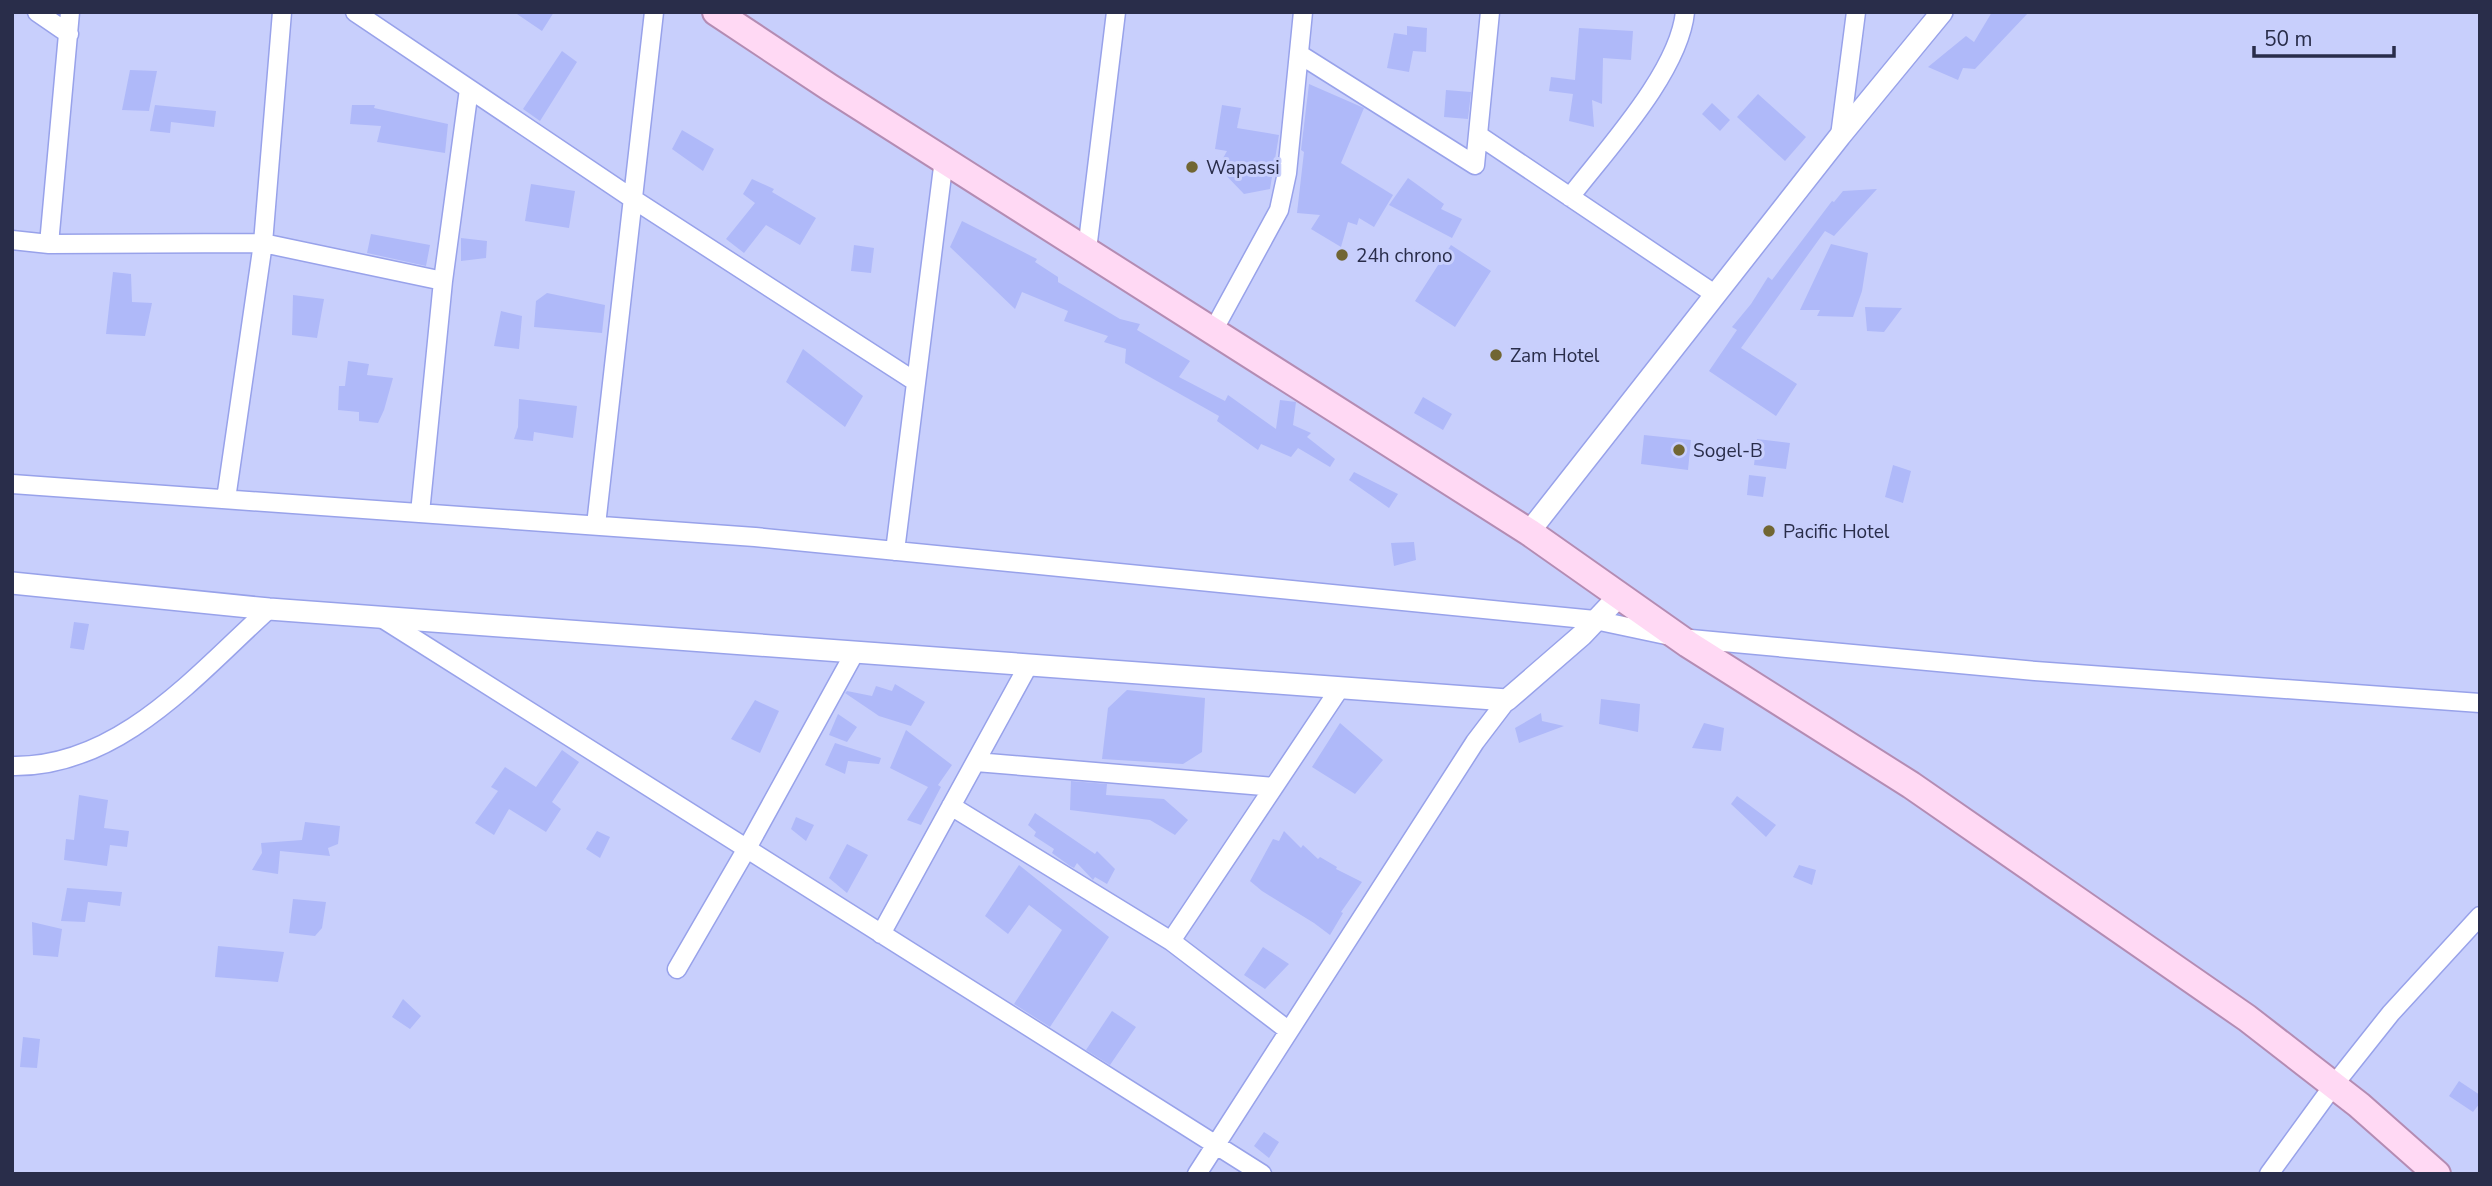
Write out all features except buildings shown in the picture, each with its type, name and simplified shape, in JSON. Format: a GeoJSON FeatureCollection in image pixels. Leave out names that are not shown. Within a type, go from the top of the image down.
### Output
{"type":"FeatureCollection","features":[{"type":"Feature","properties":{"kind":"main road"},"geometry":{"type":"LineString","coordinates":[[716,12],[1529,532],[1681,638],[1911,785],[2247,1018],[2437,1174]]}},
{"type":"Feature","properties":{"kind":"street"},"geometry":{"type":"LineString","coordinates":[[37,12],[69,34]]}},
{"type":"Feature","properties":{"kind":"street"},"geometry":{"type":"LineString","coordinates":[[49,244],[70,12]]}},
{"type":"Feature","properties":{"kind":"street"},"geometry":{"type":"LineString","coordinates":[[226,499],[263,243],[282,12]]}},
{"type":"Feature","properties":{"kind":"street"},"geometry":{"type":"LineString","coordinates":[[355,12],[633,199],[916,382]]}},
{"type":"Feature","properties":{"kind":"street"},"geometry":{"type":"LineString","coordinates":[[596,525],[654,12]]}},
{"type":"Feature","properties":{"kind":"street"},"geometry":{"type":"LineString","coordinates":[[1087,250],[1116,12]]}},
{"type":"Feature","properties":{"kind":"street"},"geometry":{"type":"LineString","coordinates":[[1213,331],[1279,210],[1287,173],[1303,12]]}},
{"type":"Feature","properties":{"kind":"street"},"geometry":{"type":"LineString","coordinates":[[1299,54],[1475,165],[1490,12]]}},
{"type":"Feature","properties":{"kind":"street"},"geometry":{"type":"LineString","coordinates":[[1570,197],[1656,84],[1674,53],[1684,27],[1685,12]]}},
{"type":"Feature","properties":{"kind":"street"},"geometry":{"type":"LineString","coordinates":[[1840,136],[1856,12]]}},
{"type":"Feature","properties":{"kind":"street"},"geometry":{"type":"LineString","coordinates":[[1529,532],[1840,136],[1942,12]]}},
{"type":"Feature","properties":{"kind":"street"},"geometry":{"type":"LineString","coordinates":[[420,513],[443,281],[469,89]]}},
{"type":"Feature","properties":{"kind":"street"},"geometry":{"type":"LineString","coordinates":[[1478,135],[1716,295]]}},
{"type":"Feature","properties":{"kind":"street"},"geometry":{"type":"LineString","coordinates":[[895,551],[944,159]]}},
{"type":"Feature","properties":{"kind":"street"},"geometry":{"type":"LineString","coordinates":[[12,240],[49,244],[263,243],[443,281]]}},
{"type":"Feature","properties":{"kind":"street"},"geometry":{"type":"LineString","coordinates":[[12,484],[755,537],[1595,620],[1681,638],[2035,671],[2480,703]]}},
{"type":"Feature","properties":{"kind":"street"},"geometry":{"type":"LineString","coordinates":[[12,583],[269,609],[1507,700]]}},
{"type":"Feature","properties":{"kind":"street"},"geometry":{"type":"LineString","coordinates":[[1197,1174],[1475,742],[1507,700],[1619,596]]}},
{"type":"Feature","properties":{"kind":"street"},"geometry":{"type":"LineString","coordinates":[[12,766],[45,765],[64,761],[100,746],[145,720],[269,609]]}},
{"type":"Feature","properties":{"kind":"street"},"geometry":{"type":"LineString","coordinates":[[380,617],[1262,1174]]}},
{"type":"Feature","properties":{"kind":"street"},"geometry":{"type":"LineString","coordinates":[[677,969],[855,652]]}},
{"type":"Feature","properties":{"kind":"street"},"geometry":{"type":"LineString","coordinates":[[881,934],[1028,666]]}},
{"type":"Feature","properties":{"kind":"street"},"geometry":{"type":"LineString","coordinates":[[1171,941],[1340,688]]}},
{"type":"Feature","properties":{"kind":"street"},"geometry":{"type":"LineString","coordinates":[[976,762],[1274,787]]}},
{"type":"Feature","properties":{"kind":"street"},"geometry":{"type":"LineString","coordinates":[[951,806],[1171,941],[1289,1031]]}},
{"type":"Feature","properties":{"kind":"street"},"geometry":{"type":"LineString","coordinates":[[2269,1174],[2333,1086],[2391,1013],[2480,916]]}},
{"type":"Feature","properties":{"kind":"place","name":"Wapassi"},"geometry":{"type":"Point","coordinates":[1192,167]}},
{"type":"Feature","properties":{"kind":"place","name":"24h chrono"},"geometry":{"type":"Point","coordinates":[1342,255]}},
{"type":"Feature","properties":{"kind":"place","name":"Zam Hotel"},"geometry":{"type":"Point","coordinates":[1496,355]}},
{"type":"Feature","properties":{"kind":"place","name":"Sogel-B"},"geometry":{"type":"Point","coordinates":[1679,450]}},
{"type":"Feature","properties":{"kind":"place","name":"Pacific Hotel"},"geometry":{"type":"Point","coordinates":[1769,531]}}]}
